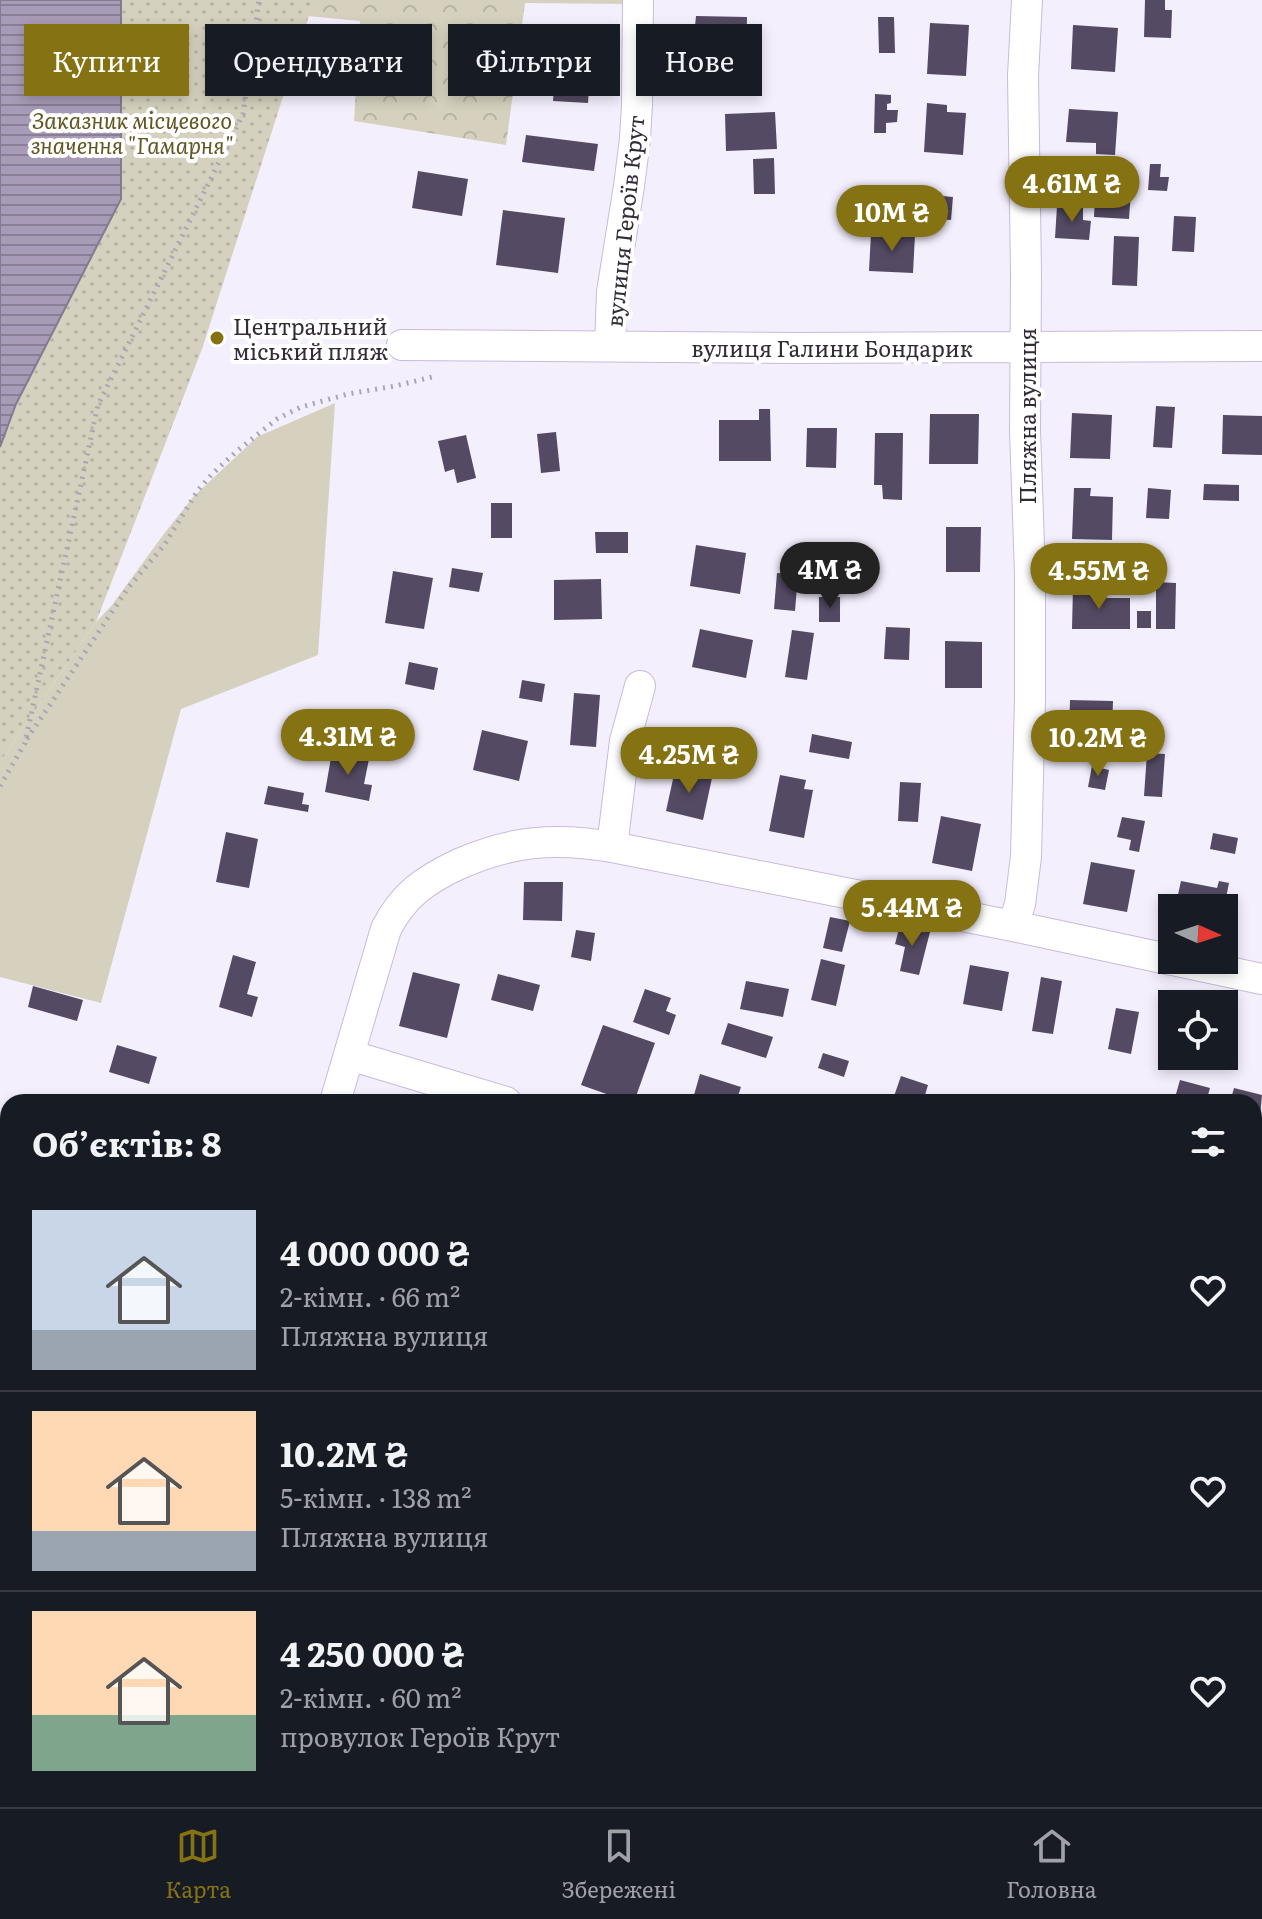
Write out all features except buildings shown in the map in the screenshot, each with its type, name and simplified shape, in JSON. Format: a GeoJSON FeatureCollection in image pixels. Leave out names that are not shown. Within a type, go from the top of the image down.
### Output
{"type":"FeatureCollection","features":[{"type":"Feature","properties":{"kind":"street","name":"вулиця Героїв Крут"},"geometry":{"type":"LineString","coordinates":[[610,346],[612,292],[635,139],[638,0]]}},
{"type":"Feature","properties":{"kind":"street","name":"Пляжна вулиця"},"geometry":{"type":"LineString","coordinates":[[1013,926],[1024,880],[1028,784],[1030,619],[1025,443],[1023,76],[1027,0]]}},
{"type":"Feature","properties":{"kind":"street","name":"вулиця Галини Бондарик"},"geometry":{"type":"LineString","coordinates":[[402,345],[798,348],[1262,346]]}},
{"type":"Feature","properties":{"kind":"street"},"geometry":{"type":"LineString","coordinates":[[612,847],[625,741],[640,686]]}},
{"type":"Feature","properties":{"kind":"street"},"geometry":{"type":"LineString","coordinates":[[337,1094],[386,929],[394,914],[407,897],[432,877],[478,855],[512,845],[574,842],[612,847],[1158,957]]}},
{"type":"Feature","properties":{"kind":"street"},"geometry":{"type":"LineString","coordinates":[[1238,974],[1262,979]]}},
{"type":"Feature","properties":{"kind":"street"},"geometry":{"type":"LineString","coordinates":[[349,1055],[479,1094]]}},
{"type":"Feature","properties":{"kind":"path"},"geometry":{"type":"LineString","coordinates":[[25,743],[98,405],[243,114],[259,0]]}},
{"type":"Feature","properties":{"kind":"path"},"geometry":{"type":"LineString","coordinates":[[0,786],[128,588],[165,544],[198,490],[212,474],[277,419],[301,407],[439,375]]}},
{"type":"Feature","properties":{"kind":"green space","name":"Заказник місцевого значення \"Гамарня\""},"geometry":{"type":"Polygon","coordinates":[[[0,0],[314,0],[306,24],[205,24],[205,96],[283,96],[202,349],[96,622],[0,762],[0,0]]]}},
{"type":"Feature","properties":{"kind":"green space"},"geometry":{"type":"Polygon","coordinates":[[[314,0],[629,0],[629,4],[525,3],[522,24],[448,24],[448,96],[513,96],[506,145],[354,121],[356,96],[432,96],[432,24],[360,24],[360,21],[307,16],[314,0]]]}},
{"type":"Feature","properties":{"kind":"green space"},"geometry":{"type":"Polygon","coordinates":[[[335,403],[318,655],[181,709],[101,1003],[0,977],[0,762],[96,622],[194,496],[257,437],[335,403]]]}},
{"type":"Feature","properties":{"kind":"shaded area"},"geometry":{"type":"Polygon","coordinates":[[[0,0],[121,0],[121,24],[24,24],[24,96],[121,96],[121,199],[16,404],[0,447],[0,0]]]}},
{"type":"Feature","properties":{"kind":"place","name":"Центральний міський пляж"},"geometry":{"type":"Point","coordinates":[217,338]}}]}
